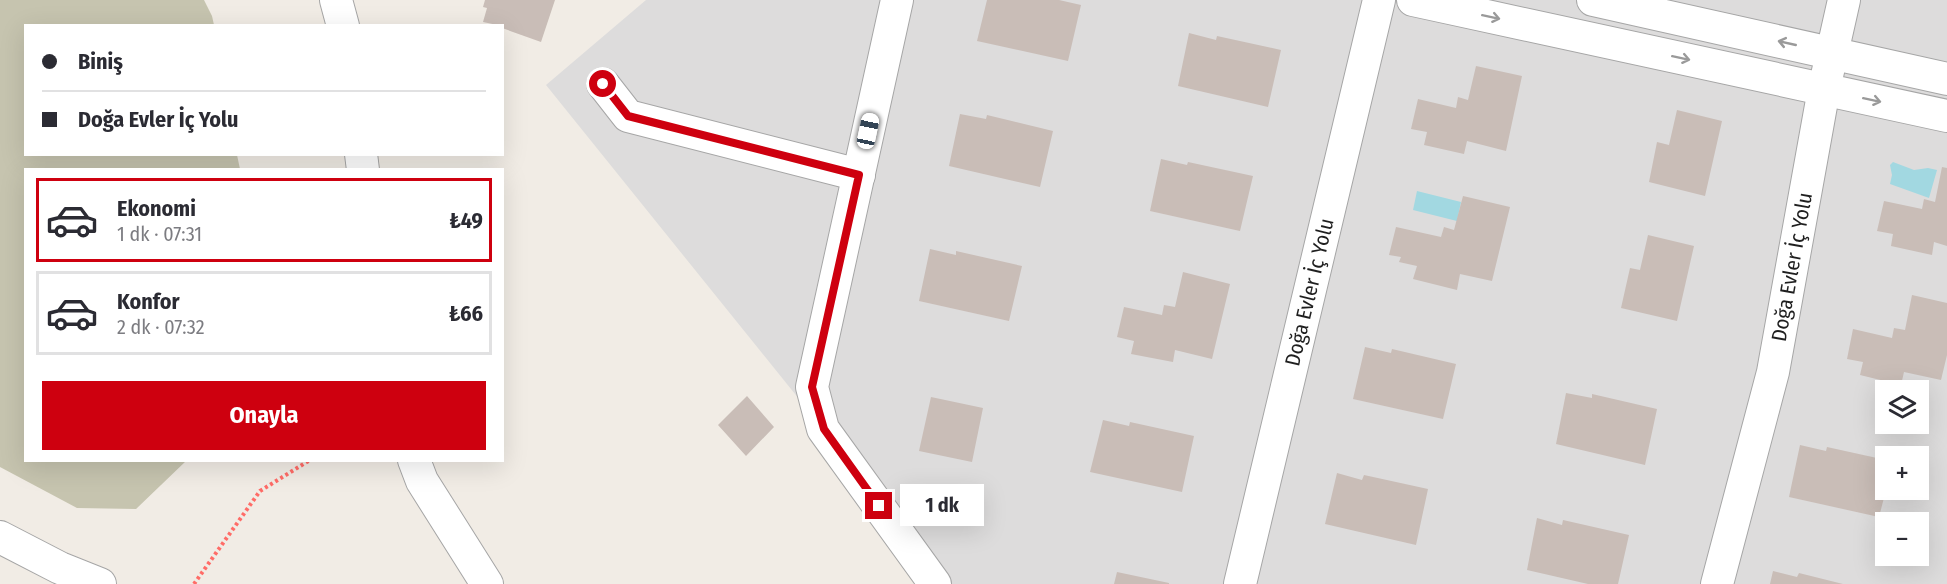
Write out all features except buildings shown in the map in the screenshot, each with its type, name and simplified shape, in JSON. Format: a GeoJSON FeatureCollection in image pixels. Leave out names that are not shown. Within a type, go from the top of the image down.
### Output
{"type":"FeatureCollection","features":[{"type":"Feature","properties":{"kind":"street"},"geometry":{"type":"LineString","coordinates":[[336,0],[342,24]]}},
{"type":"Feature","properties":{"kind":"street"},"geometry":{"type":"LineString","coordinates":[[897,0],[812,387],[824,429],[935,584]]}},
{"type":"Feature","properties":{"kind":"street","name":"Doğa Evler İç Yolu"},"geometry":{"type":"LineString","coordinates":[[1240,584],[1378,0]]}},
{"type":"Feature","properties":{"kind":"street"},"geometry":{"type":"LineString","coordinates":[[1413,0],[1947,116]]}},
{"type":"Feature","properties":{"kind":"street"},"geometry":{"type":"LineString","coordinates":[[1593,0],[1947,79]]}},
{"type":"Feature","properties":{"kind":"street","name":"Doğa Evler İç Yolu"},"geometry":{"type":"LineString","coordinates":[[1717,584],[1773,372],[1824,89],[1844,0]]}},
{"type":"Feature","properties":{"kind":"street"},"geometry":{"type":"LineString","coordinates":[[603,84],[628,116],[859,175]]}},
{"type":"Feature","properties":{"kind":"street"},"geometry":{"type":"LineString","coordinates":[[415,462],[422,481],[486,584]]}},
{"type":"Feature","properties":{"kind":"street"},"geometry":{"type":"LineString","coordinates":[[0,537],[60,568],[100,584]]}},
{"type":"Feature","properties":{"kind":"path"},"geometry":{"type":"LineString","coordinates":[[195,584],[260,491],[307,462]]}},
{"type":"Feature","properties":{"kind":"shaded area"},"geometry":{"type":"Polygon","coordinates":[[[0,0],[204,0],[214,24],[24,24],[24,156],[237,156],[240,168],[24,168],[24,462],[185,462],[136,509],[77,508],[0,467],[0,0]]]}},
{"type":"Feature","properties":{"kind":"shaded area"},"geometry":{"type":"Polygon","coordinates":[[[646,0],[1947,0],[1947,584],[948,584],[546,85],[646,0]]]}},
{"type":"Feature","properties":{"kind":"water"},"geometry":{"type":"Polygon","coordinates":[[[1893,162],[1914,170],[1928,168],[1937,170],[1929,198],[1890,184],[1892,175],[1890,165],[1893,162]]]}},
{"type":"Feature","properties":{"kind":"water"},"geometry":{"type":"Polygon","coordinates":[[[1417,191],[1461,202],[1457,221],[1413,210],[1417,191]]]}},
{"type":"Feature","properties":{"kind":"route"},"geometry":{"type":"LineString","coordinates":[[603,84],[628,116],[859,175],[812,387],[824,429],[879,506]]}}]}
